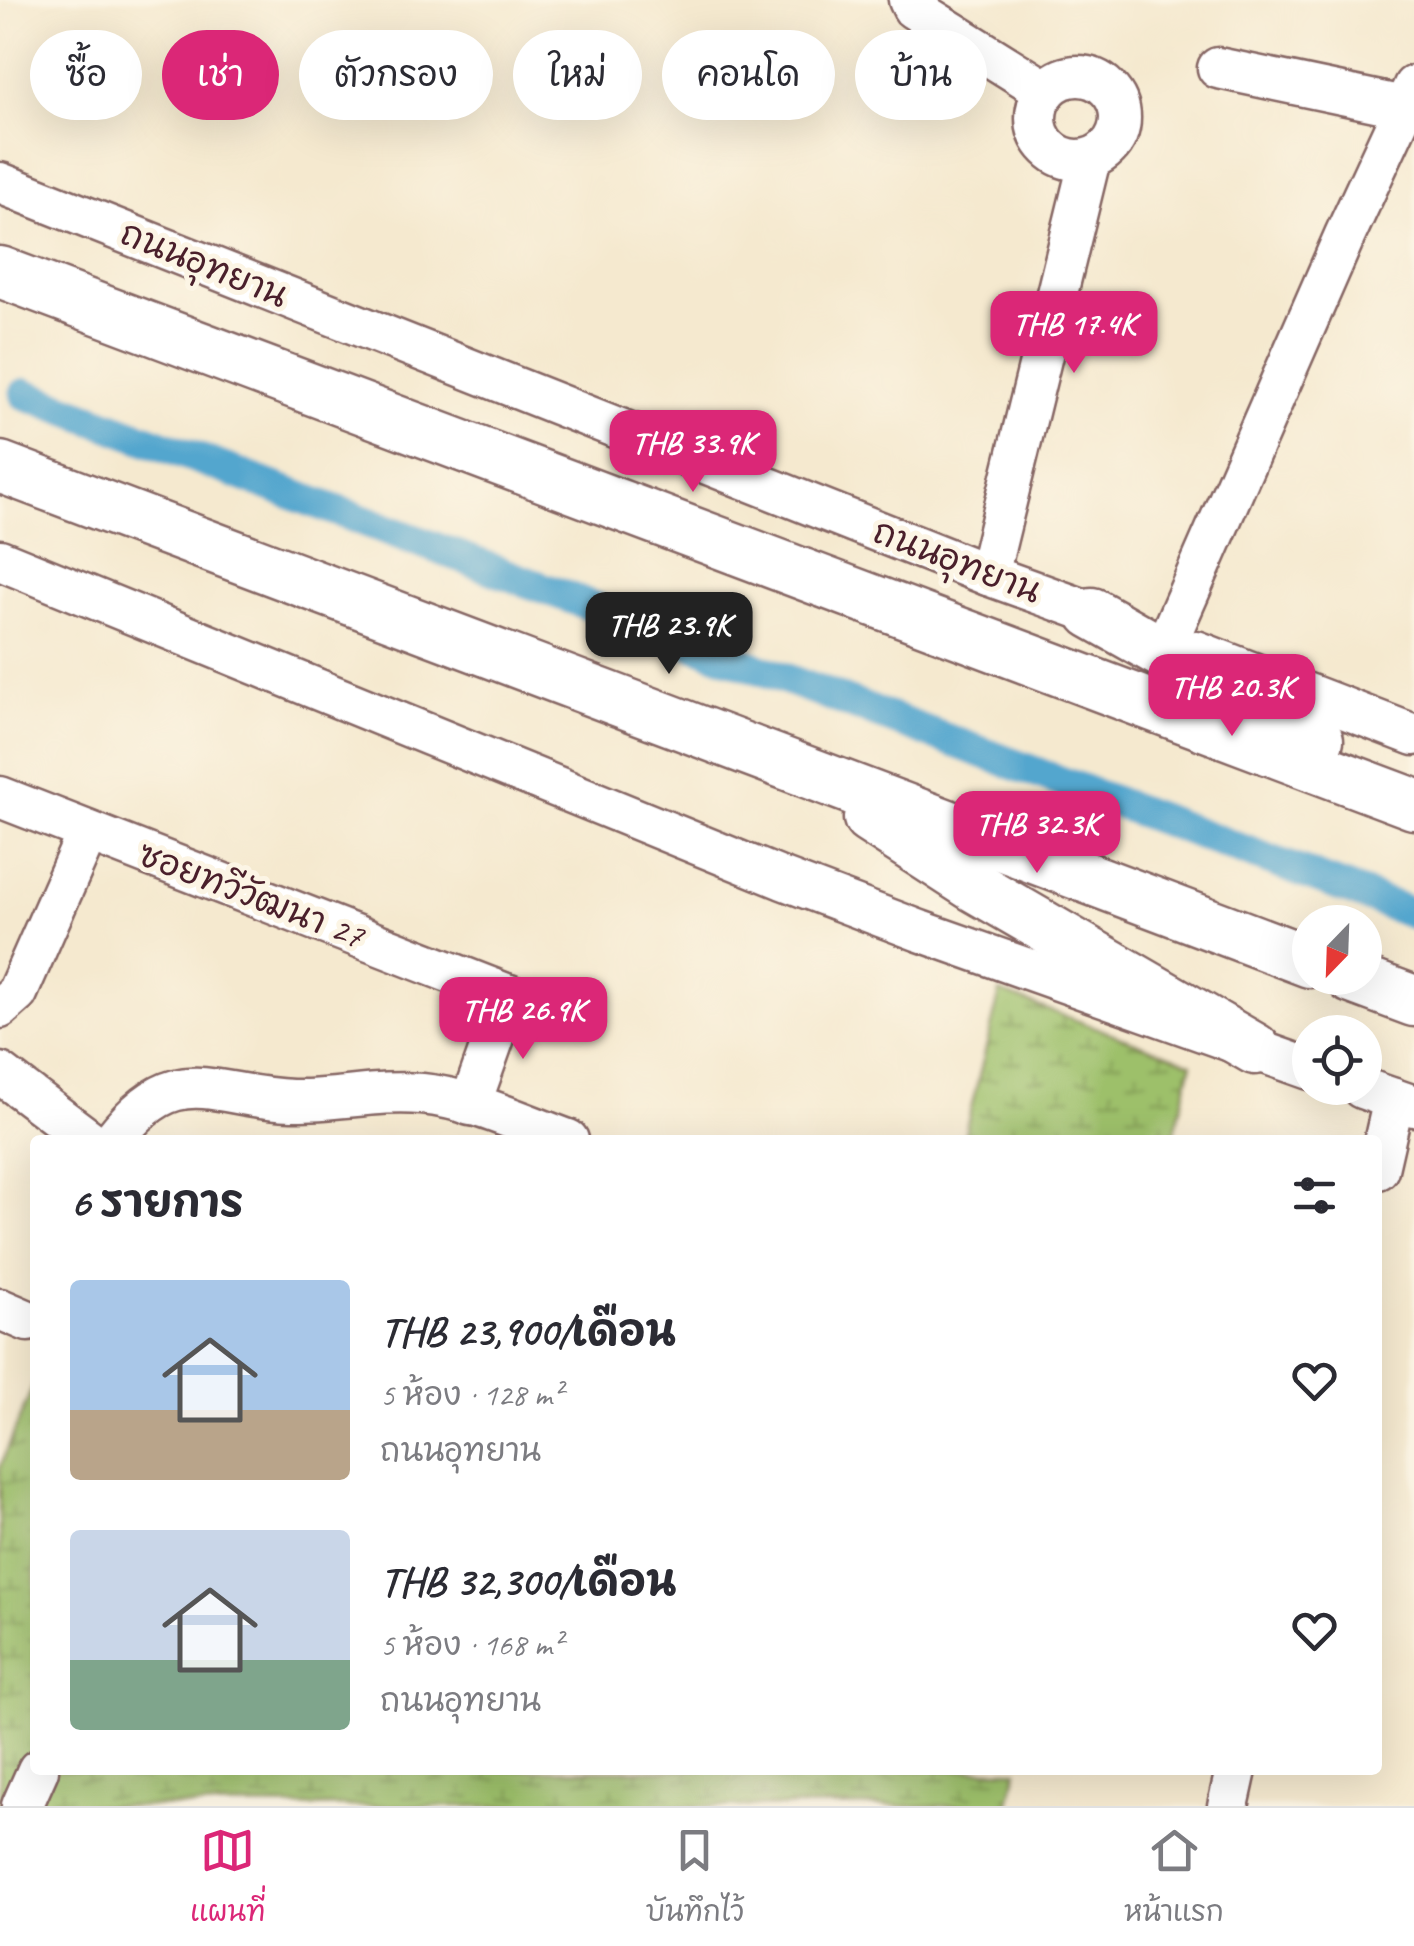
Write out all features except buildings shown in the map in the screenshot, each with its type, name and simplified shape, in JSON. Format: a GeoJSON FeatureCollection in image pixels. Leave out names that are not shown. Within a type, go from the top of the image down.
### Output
{"type":"FeatureCollection","features":[{"type":"Feature","properties":{"kind":"main road","name":"ถนนอุทยาน"},"geometry":{"type":"LineString","coordinates":[[0,272],[1414,804]]}},
{"type":"Feature","properties":{"kind":"main road"},"geometry":{"type":"LineString","coordinates":[[0,467],[1292,955]]}},
{"type":"Feature","properties":{"kind":"main road"},"geometry":{"type":"LineString","coordinates":[[1092,612],[1294,728],[1414,789]]}},
{"type":"Feature","properties":{"kind":"main road"},"geometry":{"type":"LineString","coordinates":[[781,762],[974,886],[1255,1049]]}},
{"type":"Feature","properties":{"kind":"main road"},"geometry":{"type":"LineString","coordinates":[[1382,989],[1414,1001]]}},
{"type":"Feature","properties":{"kind":"street"},"geometry":{"type":"LineString","coordinates":[[909,0],[913,8],[1046,91]]}},
{"type":"Feature","properties":{"kind":"street"},"geometry":{"type":"LineString","coordinates":[[1168,640],[1396,165],[1409,97],[1218,68]]}},
{"type":"Feature","properties":{"kind":"street"},"geometry":{"type":"LineString","coordinates":[[1068,76],[1088,76],[1104,84],[1116,99],[1121,116],[1118,134],[1107,150],[1090,159],[1072,160],[1054,153],[1040,138],[1035,120],[1039,100],[1050,85],[1068,76]]}},
{"type":"Feature","properties":{"kind":"street"},"geometry":{"type":"LineString","coordinates":[[988,575],[1090,159]]}},
{"type":"Feature","properties":{"kind":"street","name":"ถนนอุทยาน"},"geometry":{"type":"LineString","coordinates":[[0,183],[988,575],[1414,735]]}},
{"type":"Feature","properties":{"kind":"street"},"geometry":{"type":"LineString","coordinates":[[0,560],[783,879],[1292,1062]]}},
{"type":"Feature","properties":{"kind":"street","name":"ซอยทวีวัฒนา 27"},"geometry":{"type":"LineString","coordinates":[[0,798],[557,1014]]}},
{"type":"Feature","properties":{"kind":"street"},"geometry":{"type":"LineString","coordinates":[[0,1008],[16,993],[88,832]]}},
{"type":"Feature","properties":{"kind":"street"},"geometry":{"type":"LineString","coordinates":[[470,1105],[509,996]]}},
{"type":"Feature","properties":{"kind":"street"},"geometry":{"type":"LineString","coordinates":[[0,1073],[82,1135]]}},
{"type":"Feature","properties":{"kind":"street"},"geometry":{"type":"LineString","coordinates":[[117,1135],[151,1102],[177,1089],[210,1086],[288,1100],[426,1094],[554,1135]]}},
{"type":"Feature","properties":{"kind":"street"},"geometry":{"type":"LineString","coordinates":[[1382,1145],[1390,1098]]}},
{"type":"Feature","properties":{"kind":"street"},"geometry":{"type":"LineString","coordinates":[[22,1806],[36,1775]]}},
{"type":"Feature","properties":{"kind":"street"},"geometry":{"type":"LineString","coordinates":[[1228,1806],[1235,1775]]}},
{"type":"Feature","properties":{"kind":"green space"},"geometry":{"type":"Polygon","coordinates":[[[1000,992],[1192,1063],[1174,1135],[964,1135],[1000,992]]]}},
{"type":"Feature","properties":{"kind":"green space"},"geometry":{"type":"Polygon","coordinates":[[[30,1393],[30,1756],[7,1806],[0,1806],[0,1467],[30,1393]]]}},
{"type":"Feature","properties":{"kind":"green space"},"geometry":{"type":"Polygon","coordinates":[[[49,1775],[1016,1775],[1008,1806],[34,1806],[49,1775]]]}},
{"type":"Feature","properties":{"kind":"waterway"},"geometry":{"type":"LineString","coordinates":[[25,394],[1414,914]]}}]}
